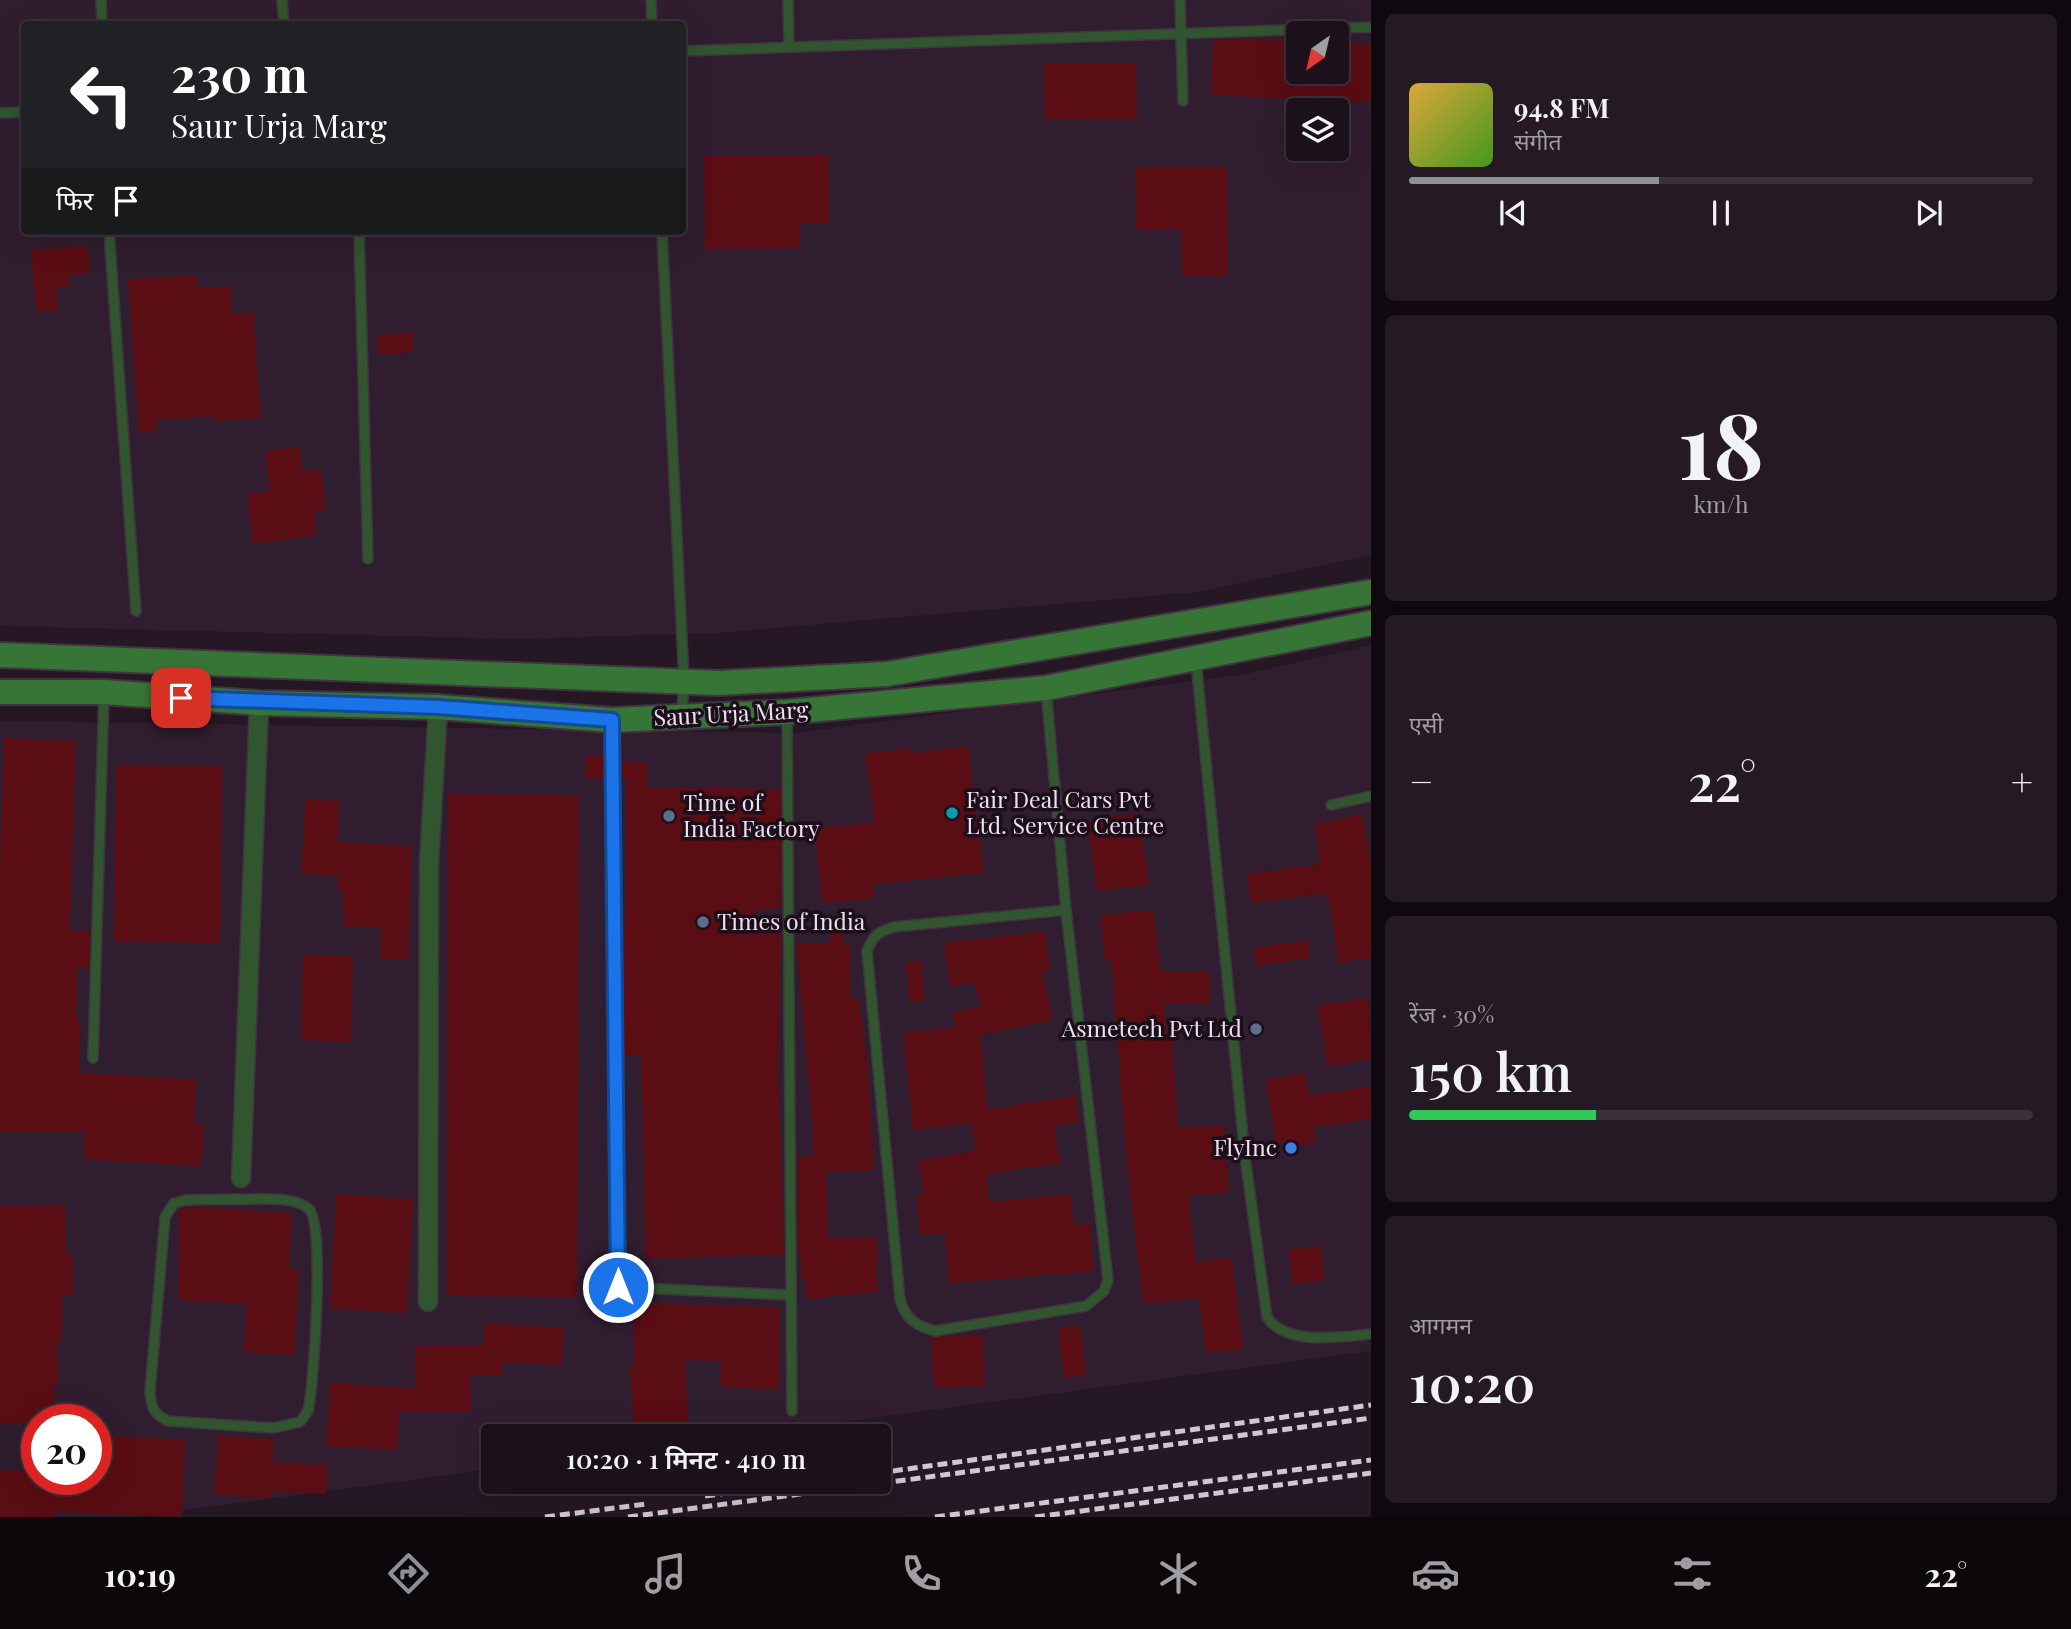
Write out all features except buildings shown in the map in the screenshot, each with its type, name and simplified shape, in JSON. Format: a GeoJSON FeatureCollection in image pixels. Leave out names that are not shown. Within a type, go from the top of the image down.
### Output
{"type":"FeatureCollection","features":[{"type":"Feature","properties":{"kind":"street","name":"Saur Urja Marg"},"geometry":{"type":"LineString","coordinates":[[0,655],[718,682],[887,674],[1371,592]]}},
{"type":"Feature","properties":{"kind":"street","name":"Saur Urja Marg"},"geometry":{"type":"LineString","coordinates":[[0,692],[104,692],[259,703],[438,707],[612,720],[788,712],[1046,688],[1371,623]]}},
{"type":"Feature","properties":{"kind":"street"},"geometry":{"type":"LineString","coordinates":[[241,1178],[259,703]]}},
{"type":"Feature","properties":{"kind":"street"},"geometry":{"type":"LineString","coordinates":[[428,1302],[429,863],[438,707]]}},
{"type":"Feature","properties":{"kind":"lane"},"geometry":{"type":"LineString","coordinates":[[101,0],[102,21]]}},
{"type":"Feature","properties":{"kind":"lane"},"geometry":{"type":"LineString","coordinates":[[282,0],[284,21]]}},
{"type":"Feature","properties":{"kind":"lane"},"geometry":{"type":"LineString","coordinates":[[651,0],[652,21]]}},
{"type":"Feature","properties":{"kind":"lane"},"geometry":{"type":"LineString","coordinates":[[788,0],[789,47]]}},
{"type":"Feature","properties":{"kind":"lane"},"geometry":{"type":"LineString","coordinates":[[1180,0],[1183,101]]}},
{"type":"Feature","properties":{"kind":"lane"},"geometry":{"type":"LineString","coordinates":[[686,51],[1371,27]]}},
{"type":"Feature","properties":{"kind":"lane"},"geometry":{"type":"LineString","coordinates":[[0,113],[21,112]]}},
{"type":"Feature","properties":{"kind":"lane"},"geometry":{"type":"LineString","coordinates":[[109,235],[135,611]]}},
{"type":"Feature","properties":{"kind":"lane"},"geometry":{"type":"LineString","coordinates":[[359,235],[368,559]]}},
{"type":"Feature","properties":{"kind":"lane"},"geometry":{"type":"LineString","coordinates":[[662,235],[684,681],[682,716]]}},
{"type":"Feature","properties":{"kind":"lane"},"geometry":{"type":"LineString","coordinates":[[1196,659],[1245,1157],[1267,1317],[1273,1326],[1283,1332],[1305,1336],[1371,1334]]}},
{"type":"Feature","properties":{"kind":"lane"},"geometry":{"type":"LineString","coordinates":[[1046,688],[1066,910],[1108,1280],[1104,1291],[1086,1306],[1074,1310],[935,1331],[920,1327],[904,1311],[900,1300],[867,951],[871,939],[882,930],[894,927],[1066,910]]}},
{"type":"Feature","properties":{"kind":"lane"},"geometry":{"type":"LineString","coordinates":[[93,1058],[104,692]]}},
{"type":"Feature","properties":{"kind":"lane"},"geometry":{"type":"LineString","coordinates":[[788,712],[792,1410]]}},
{"type":"Feature","properties":{"kind":"lane"},"geometry":{"type":"LineString","coordinates":[[612,720],[618,1287],[791,1295]]}},
{"type":"Feature","properties":{"kind":"lane"},"geometry":{"type":"LineString","coordinates":[[1331,805],[1371,796]]}},
{"type":"Feature","properties":{"kind":"lane"},"geometry":{"type":"LineString","coordinates":[[240,1199],[241,1178]]}},
{"type":"Feature","properties":{"kind":"lane"},"geometry":{"type":"LineString","coordinates":[[240,1199],[301,1204],[311,1210],[316,1220],[318,1261],[308,1412],[300,1422],[281,1427],[168,1421],[157,1416],[151,1407],[150,1391],[165,1217],[174,1203],[186,1200],[240,1199]]}},
{"type":"Feature","properties":{"kind":"shaded area"},"geometry":{"type":"Polygon","coordinates":[[[0,0],[1371,0],[1371,555],[1198,592],[716,633],[515,639],[0,626],[0,0]]]}},
{"type":"Feature","properties":{"kind":"shaded area"},"geometry":{"type":"Polygon","coordinates":[[[1371,645],[1371,1351],[827,1424],[481,1424],[481,1471],[131,1517],[0,1517],[0,721],[793,733],[1246,674],[1371,645]]]}},
{"type":"Feature","properties":{"kind":"railway"},"geometry":{"type":"LineString","coordinates":[[891,1471],[1371,1405]]}},
{"type":"Feature","properties":{"kind":"railway"},"geometry":{"type":"LineString","coordinates":[[628,1517],[1371,1418]]}},
{"type":"Feature","properties":{"kind":"railway"},"geometry":{"type":"LineString","coordinates":[[935,1517],[1371,1460]]}},
{"type":"Feature","properties":{"kind":"railway"},"geometry":{"type":"LineString","coordinates":[[1035,1517],[1371,1473]]}},
{"type":"Feature","properties":{"kind":"railway"},"geometry":{"type":"LineString","coordinates":[[705,1496],[720,1494]]}},
{"type":"Feature","properties":{"kind":"railway"},"geometry":{"type":"LineString","coordinates":[[545,1517],[646,1504]]}},
{"type":"Feature","properties":{"kind":"place","name":"Fair Deal Cars Pvt Ltd. Service Centre"},"geometry":{"type":"Point","coordinates":[952,813]}},
{"type":"Feature","properties":{"kind":"place","name":"Time of India Factory"},"geometry":{"type":"Point","coordinates":[669,816]}},
{"type":"Feature","properties":{"kind":"place","name":"Times of India"},"geometry":{"type":"Point","coordinates":[703,922]}},
{"type":"Feature","properties":{"kind":"place","name":"Asmetech Pvt Ltd"},"geometry":{"type":"Point","coordinates":[1256,1029]}},
{"type":"Feature","properties":{"kind":"place","name":"FlyInc"},"geometry":{"type":"Point","coordinates":[1291,1148]}},
{"type":"Feature","properties":{"kind":"route"},"geometry":{"type":"LineString","coordinates":[[181,698],[259,703],[438,707],[612,720],[618,1287]]}}]}
